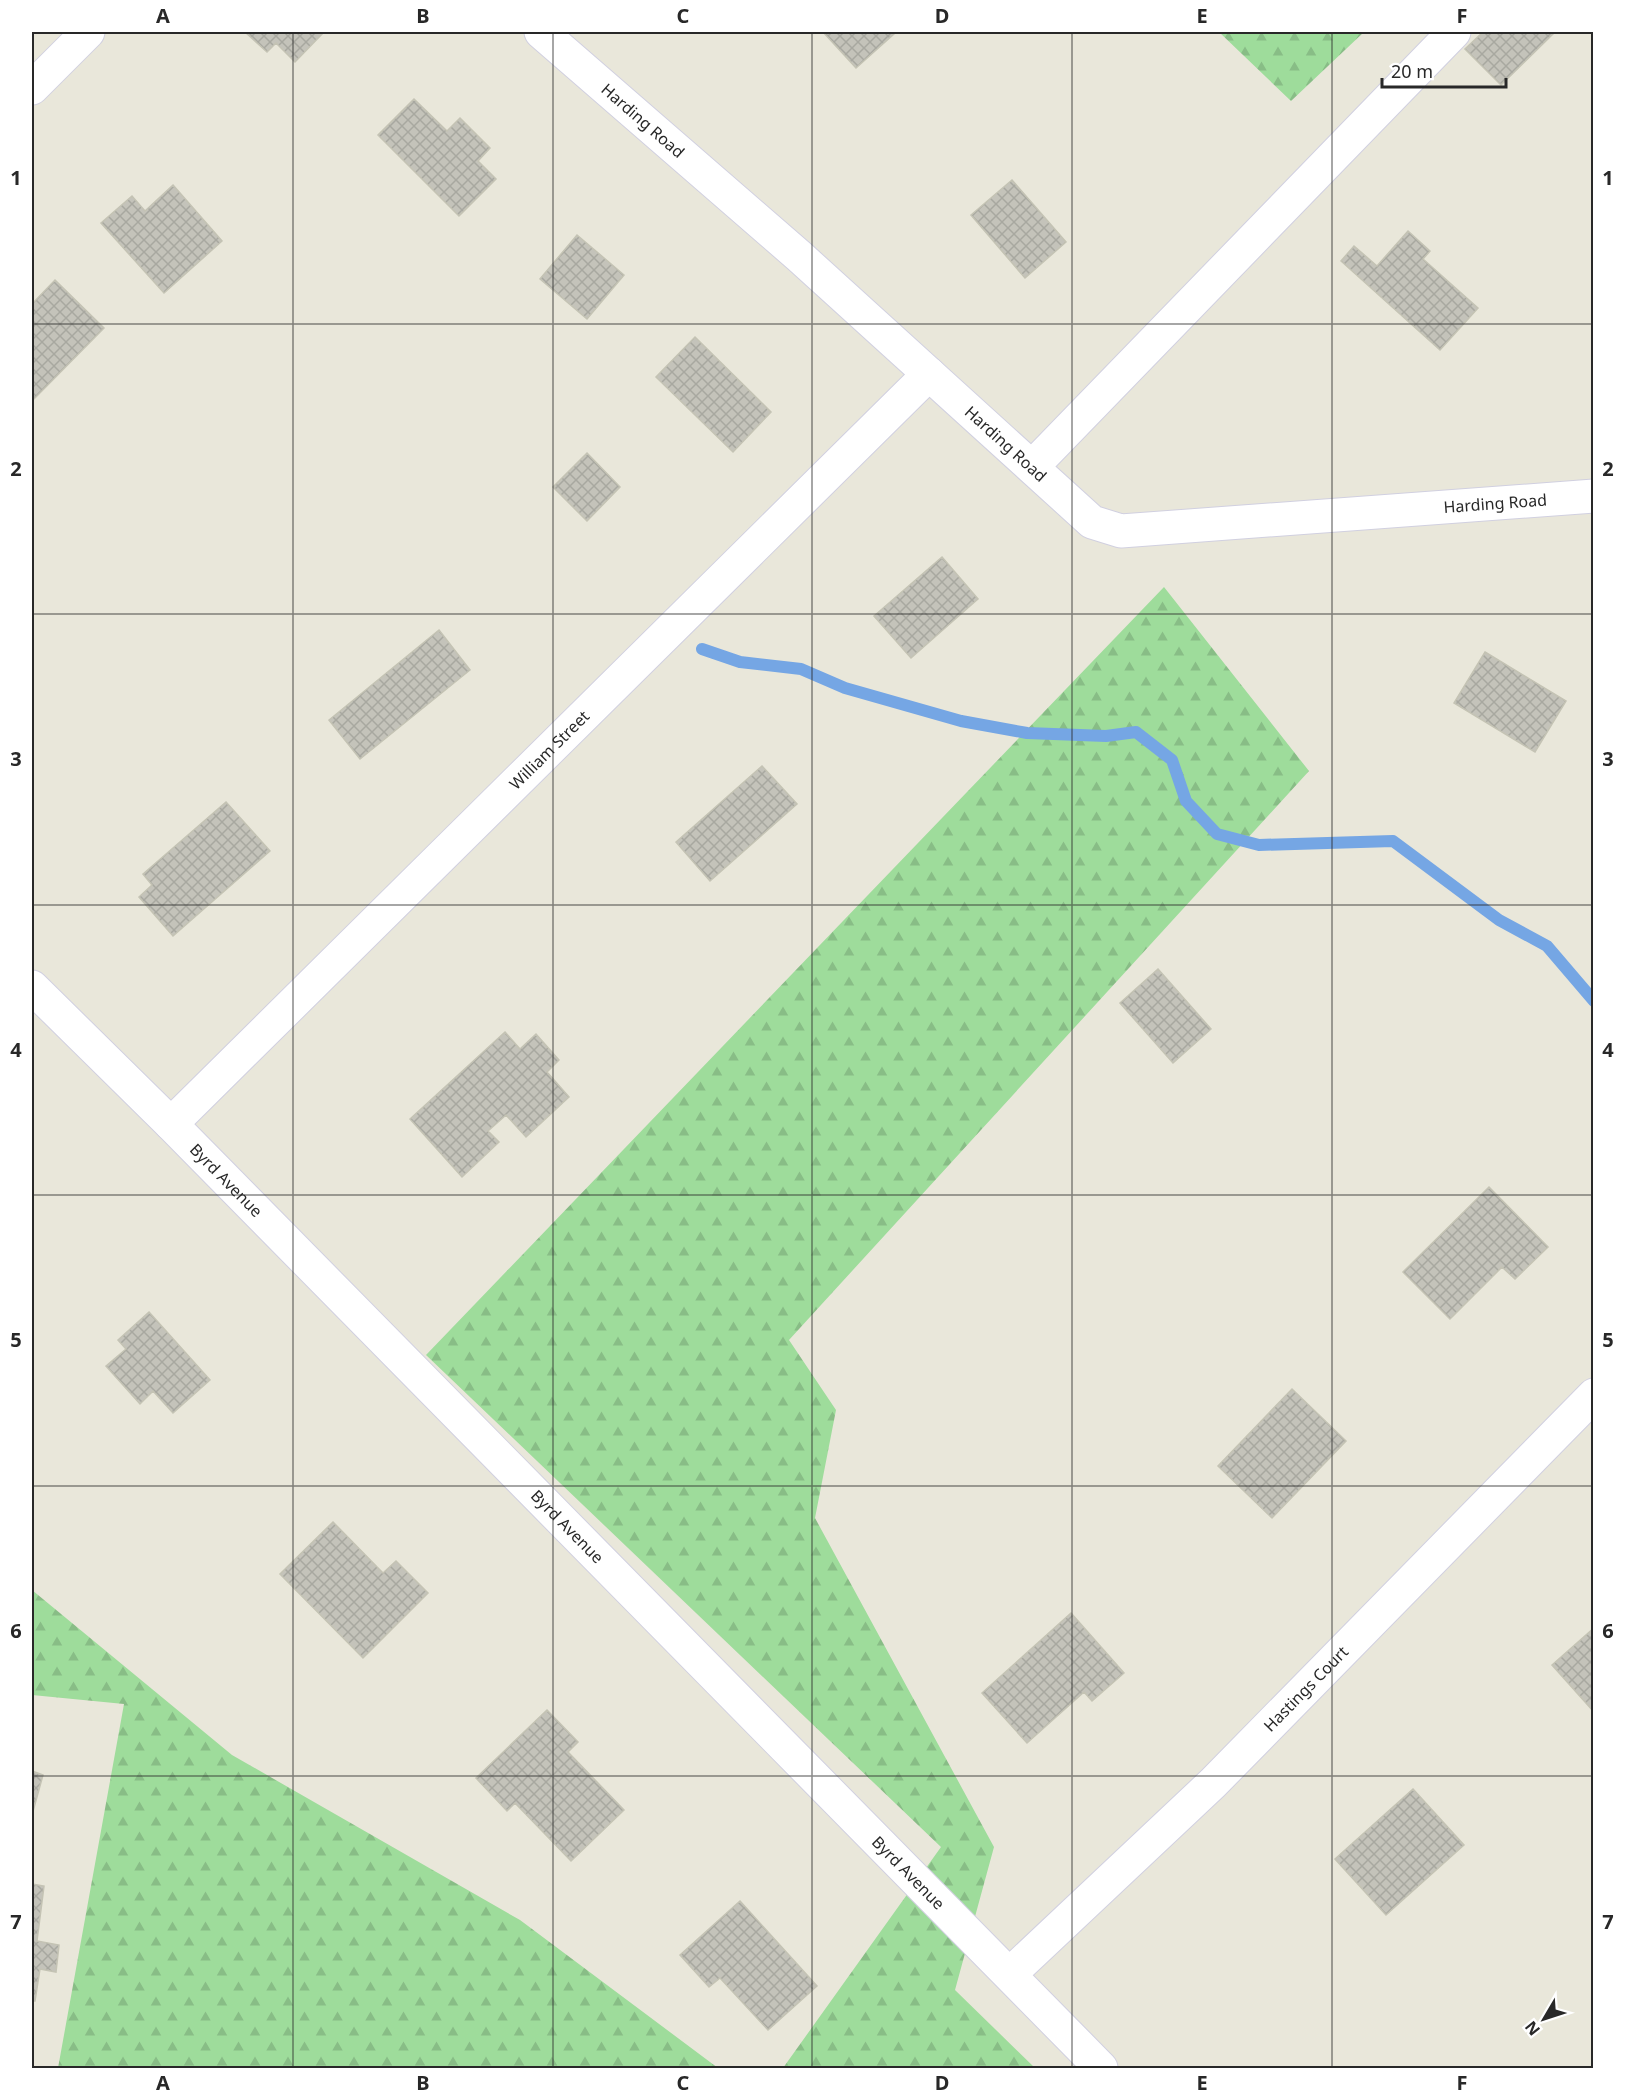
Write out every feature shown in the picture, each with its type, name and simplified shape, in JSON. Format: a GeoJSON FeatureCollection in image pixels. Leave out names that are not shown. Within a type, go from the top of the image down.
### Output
{"type":"FeatureCollection","features":[{"type":"Feature","properties":{"kind":"street"},"geometry":{"type":"LineString","coordinates":[[32,88],[88,32]]}},
{"type":"Feature","properties":{"kind":"street","name":"Harding Road"},"geometry":{"type":"LineString","coordinates":[[541,32],[799,255],[1092,522],[1121,531],[1593,496]]}},
{"type":"Feature","properties":{"kind":"street"},"geometry":{"type":"LineString","coordinates":[[1032,467],[1454,32]]}},
{"type":"Feature","properties":{"kind":"street","name":"William Street"},"geometry":{"type":"LineString","coordinates":[[171,1124],[929,374]]}},
{"type":"Feature","properties":{"kind":"street","name":"Byrd Avenue"},"geometry":{"type":"LineString","coordinates":[[32,987],[171,1124],[1101,2068]]}},
{"type":"Feature","properties":{"kind":"street","name":"Hastings Court"},"geometry":{"type":"LineString","coordinates":[[1010,1974],[1213,1783],[1593,1395]]}},
{"type":"Feature","properties":{"kind":"green space"},"geometry":{"type":"Polygon","coordinates":[[[1219,32],[1364,32],[1291,101],[1219,32]]]}},
{"type":"Feature","properties":{"kind":"green space"},"geometry":{"type":"Polygon","coordinates":[[[1164,587],[1309,771],[789,1340],[836,1410],[815,1518],[994,1847],[955,1990],[1035,2068],[783,2068],[941,1847],[426,1355],[1164,587]]]}},
{"type":"Feature","properties":{"kind":"green space"},"geometry":{"type":"Polygon","coordinates":[[[32,1590],[232,1755],[520,1920],[718,2068],[58,2068],[124,1704],[32,1695],[32,1590]]]}},
{"type":"Feature","properties":{"kind":"building"},"geometry":{"type":"Polygon","coordinates":[[[245,32],[324,32],[295,62],[276,43],[267,52],[245,32]]]}},
{"type":"Feature","properties":{"kind":"building"},"geometry":{"type":"Polygon","coordinates":[[[823,32],[892,32],[894,34],[856,68],[823,32]]]}},
{"type":"Feature","properties":{"kind":"building"},"geometry":{"type":"Polygon","coordinates":[[[1483,32],[1555,32],[1501,85],[1465,49],[1483,32]]]}},
{"type":"Feature","properties":{"kind":"building"},"geometry":{"type":"Polygon","coordinates":[[[414,99],[447,131],[460,118],[490,148],[478,161],[496,179],[459,216],[378,135],[414,99]]]}},
{"type":"Feature","properties":{"kind":"building"},"geometry":{"type":"Polygon","coordinates":[[[1012,180],[1066,242],[1025,278],[971,215],[1012,180]]]}},
{"type":"Feature","properties":{"kind":"building"},"geometry":{"type":"Polygon","coordinates":[[[173,185],[222,241],[164,293],[101,223],[132,196],[145,211],[173,185]]]}},
{"type":"Feature","properties":{"kind":"building"},"geometry":{"type":"Polygon","coordinates":[[[1408,231],[1430,251],[1423,259],[1478,308],[1440,350],[1341,261],[1354,246],[1377,266],[1408,231]]]}},
{"type":"Feature","properties":{"kind":"building"},"geometry":{"type":"Polygon","coordinates":[[[577,235],[624,275],[587,319],[540,279],[577,235]]]}},
{"type":"Feature","properties":{"kind":"building"},"geometry":{"type":"Polygon","coordinates":[[[55,280],[104,328],[32,401],[32,304],[55,280]]]}},
{"type":"Feature","properties":{"kind":"building"},"geometry":{"type":"Polygon","coordinates":[[[695,337],[771,412],[733,452],[656,377],[695,337]]]}},
{"type":"Feature","properties":{"kind":"building"},"geometry":{"type":"Polygon","coordinates":[[[587,453],[620,487],[587,521],[553,487],[587,453]]]}},
{"type":"Feature","properties":{"kind":"building"},"geometry":{"type":"Polygon","coordinates":[[[942,557],[978,599],[911,658],[874,616],[942,557]]]}},
{"type":"Feature","properties":{"kind":"building"},"geometry":{"type":"Polygon","coordinates":[[[439,630],[470,670],[360,759],[329,720],[439,630]]]}},
{"type":"Feature","properties":{"kind":"building"},"geometry":{"type":"Polygon","coordinates":[[[1485,652],[1566,701],[1535,752],[1454,703],[1485,652]]]}},
{"type":"Feature","properties":{"kind":"building"},"geometry":{"type":"Polygon","coordinates":[[[762,766],[797,804],[710,881],[676,842],[762,766]]]}},
{"type":"Feature","properties":{"kind":"building"},"geometry":{"type":"Polygon","coordinates":[[[226,802],[270,851],[173,936],[139,897],[152,885],[143,874],[226,802]]]}},
{"type":"Feature","properties":{"kind":"building"},"geometry":{"type":"Polygon","coordinates":[[[1158,969],[1211,1029],[1173,1063],[1120,1003],[1158,969]]]}},
{"type":"Feature","properties":{"kind":"building"},"geometry":{"type":"Polygon","coordinates":[[[505,1032],[520,1049],[536,1034],[559,1060],[547,1072],[569,1097],[526,1137],[506,1115],[488,1131],[499,1142],[462,1177],[410,1119],[505,1032]]]}},
{"type":"Feature","properties":{"kind":"building"},"geometry":{"type":"Polygon","coordinates":[[[1489,1187],[1548,1247],[1515,1279],[1502,1267],[1450,1319],[1403,1272],[1489,1187]]]}},
{"type":"Feature","properties":{"kind":"building"},"geometry":{"type":"Polygon","coordinates":[[[149,1312],[210,1380],[173,1413],[153,1391],[140,1404],[106,1366],[126,1349],[118,1340],[149,1312]]]}},
{"type":"Feature","properties":{"kind":"building"},"geometry":{"type":"Polygon","coordinates":[[[1292,1389],[1346,1441],[1272,1518],[1218,1466],[1292,1389]]]}},
{"type":"Feature","properties":{"kind":"building"},"geometry":{"type":"Polygon","coordinates":[[[333,1522],[383,1573],[396,1561],[428,1593],[363,1658],[280,1574],[333,1522]]]}},
{"type":"Feature","properties":{"kind":"building"},"geometry":{"type":"Polygon","coordinates":[[[1071,1613],[1124,1673],[1092,1701],[1084,1692],[1027,1743],[982,1693],[1071,1613]]]}},
{"type":"Feature","properties":{"kind":"building"},"geometry":{"type":"Polygon","coordinates":[[[1594,1628],[1594,1712],[1552,1665],[1594,1628]]]}},
{"type":"Feature","properties":{"kind":"building"},"geometry":{"type":"Polygon","coordinates":[[[547,1710],[578,1742],[568,1752],[624,1810],[571,1861],[515,1803],[507,1811],[476,1778],[547,1710]]]}},
{"type":"Feature","properties":{"kind":"building"},"geometry":{"type":"Polygon","coordinates":[[[32,1771],[43,1775],[32,1815],[32,1771]]]}},
{"type":"Feature","properties":{"kind":"building"},"geometry":{"type":"Polygon","coordinates":[[[1413,1789],[1464,1845],[1386,1915],[1335,1859],[1413,1789]]]}},
{"type":"Feature","properties":{"kind":"building"},"geometry":{"type":"Polygon","coordinates":[[[32,1884],[44,1886],[37,1941],[59,1945],[56,1972],[40,1969],[35,2001],[32,2001],[32,1884]]]}},
{"type":"Feature","properties":{"kind":"building"},"geometry":{"type":"Polygon","coordinates":[[[740,1901],[817,1986],[768,2030],[720,1978],[709,1987],[680,1955],[740,1901]]]}},
{"type":"Feature","properties":{"kind":"waterway"},"geometry":{"type":"LineString","coordinates":[[702,649],[740,662],[801,669],[845,688],[961,721],[1027,733],[1106,736],[1136,732],[1172,760],[1186,801],[1217,834],[1259,845],[1393,841],[1499,920],[1547,946],[1594,1001]]}}]}
